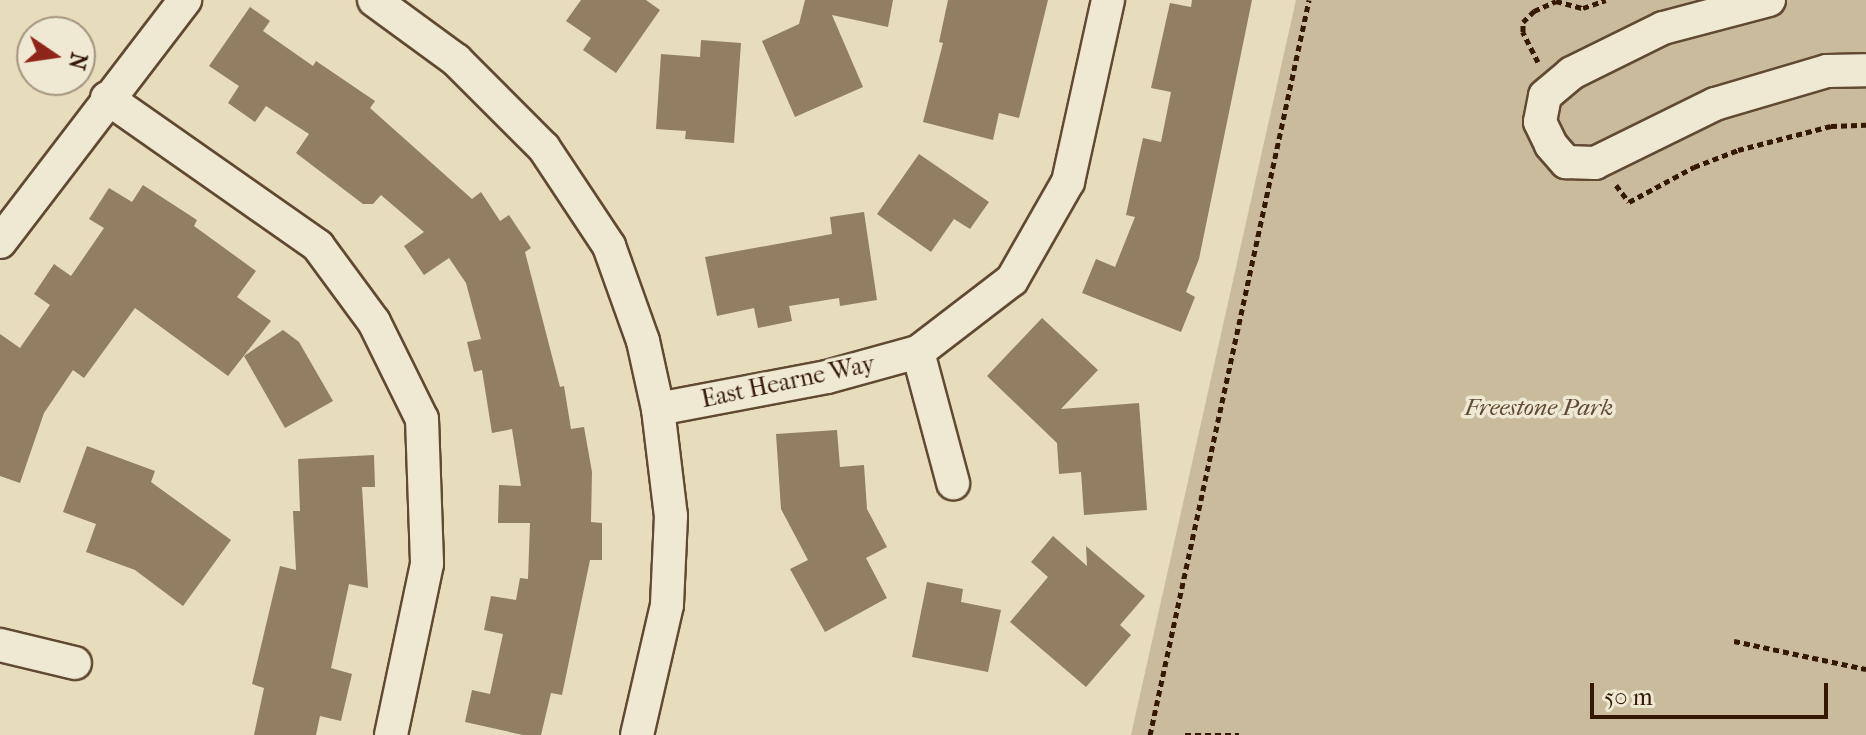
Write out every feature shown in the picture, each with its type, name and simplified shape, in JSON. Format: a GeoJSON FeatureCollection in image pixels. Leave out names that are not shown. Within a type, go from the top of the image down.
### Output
{"type":"FeatureCollection","features":[{"type":"Feature","properties":{"kind":"street"},"geometry":{"type":"LineString","coordinates":[[0,242],[107,98],[185,0]]}},
{"type":"Feature","properties":{"kind":"street"},"geometry":{"type":"LineString","coordinates":[[374,0],[456,60],[544,148],[609,246],[643,341],[658,409],[671,516],[667,605],[637,735]]}},
{"type":"Feature","properties":{"kind":"street","name":"East Hearne Way"},"geometry":{"type":"LineString","coordinates":[[658,409],[827,377],[918,352],[1012,280],[1068,182],[1108,0]]}},
{"type":"Feature","properties":{"kind":"street"},"geometry":{"type":"LineString","coordinates":[[1769,0],[1663,28],[1572,73],[1545,96],[1540,122],[1551,145],[1566,162],[1595,163],[1715,104],[1827,71],[1866,70]]}},
{"type":"Feature","properties":{"kind":"street"},"geometry":{"type":"LineString","coordinates":[[107,98],[318,246],[374,322],[422,419],[427,564],[391,735]]}},
{"type":"Feature","properties":{"kind":"street"},"geometry":{"type":"LineString","coordinates":[[918,352],[953,483]]}},
{"type":"Feature","properties":{"kind":"street"},"geometry":{"type":"LineString","coordinates":[[0,645],[75,663]]}},
{"type":"Feature","properties":{"kind":"path"},"geometry":{"type":"LineString","coordinates":[[1150,735],[1309,0]]}},
{"type":"Feature","properties":{"kind":"path"},"geometry":{"type":"LineString","coordinates":[[1734,641],[1866,669]]}},
{"type":"Feature","properties":{"kind":"path"},"geometry":{"type":"LineString","coordinates":[[1185,735],[1239,735]]}},
{"type":"Feature","properties":{"kind":"green space","name":"Freestone Park"},"geometry":{"type":"Polygon","coordinates":[[[1296,0],[1866,0],[1866,735],[1131,735],[1296,0]]]}},
{"type":"Feature","properties":{"kind":"building"},"geometry":{"type":"Polygon","coordinates":[[[581,0],[646,0],[660,10],[616,73],[583,50],[591,38],[566,21],[581,0]]]}},
{"type":"Feature","properties":{"kind":"building"},"geometry":{"type":"Polygon","coordinates":[[[805,0],[893,0],[888,27],[832,15],[863,87],[795,117],[762,41],[799,24],[805,0]]]}},
{"type":"Feature","properties":{"kind":"building"},"geometry":{"type":"Polygon","coordinates":[[[948,0],[1048,0],[1019,118],[999,113],[993,140],[923,122],[943,43],[939,42],[948,0]]]}},
{"type":"Feature","properties":{"kind":"building"},"geometry":{"type":"Polygon","coordinates":[[[1192,0],[1252,0],[1199,259],[1186,292],[1195,297],[1181,332],[1082,293],[1096,259],[1115,267],[1135,217],[1126,215],[1143,138],[1161,142],[1171,92],[1151,88],[1170,3],[1191,7],[1192,0]]]}},
{"type":"Feature","properties":{"kind":"building"},"geometry":{"type":"Polygon","coordinates":[[[250,7],[270,21],[263,31],[313,66],[316,61],[375,101],[370,108],[472,199],[481,192],[500,221],[509,215],[531,248],[525,252],[560,387],[564,386],[571,429],[584,427],[592,472],[591,522],[602,523],[602,560],[590,560],[562,695],[551,693],[541,735],[523,735],[465,722],[472,690],[490,694],[503,634],[484,630],[491,596],[516,600],[520,578],[528,579],[530,523],[498,523],[499,485],[521,486],[512,429],[492,433],[482,370],[474,372],[467,342],[481,339],[466,283],[449,258],[424,275],[404,246],[424,232],[381,195],[373,204],[363,204],[296,153],[309,134],[266,106],[255,122],[228,103],[239,86],[209,66],[250,7]]]}},
{"type":"Feature","properties":{"kind":"building"},"geometry":{"type":"Polygon","coordinates":[[[701,40],[741,43],[734,143],[685,139],[686,131],[656,129],[661,54],[700,57],[701,40]]]}},
{"type":"Feature","properties":{"kind":"building"},"geometry":{"type":"Polygon","coordinates":[[[919,154],[989,202],[970,229],[954,219],[931,252],[877,214],[919,154]]]}},
{"type":"Feature","properties":{"kind":"building"},"geometry":{"type":"Polygon","coordinates":[[[143,185],[197,220],[194,226],[256,271],[237,297],[271,321],[228,376],[135,308],[84,378],[73,370],[44,413],[20,483],[0,476],[0,334],[20,348],[50,305],[34,294],[54,264],[71,276],[104,228],[89,219],[109,188],[132,202],[143,185]]]}},
{"type":"Feature","properties":{"kind":"building"},"geometry":{"type":"Polygon","coordinates":[[[864,212],[877,300],[840,306],[839,298],[789,306],[792,321],[758,328],[754,308],[717,316],[705,257],[832,234],[830,217],[864,212]]]}},
{"type":"Feature","properties":{"kind":"building"},"geometry":{"type":"Polygon","coordinates":[[[1042,318],[1098,370],[1061,409],[1139,403],[1147,510],[1084,515],[1081,472],[1059,474],[1057,443],[987,376],[1042,318]]]}},
{"type":"Feature","properties":{"kind":"building"},"geometry":{"type":"Polygon","coordinates":[[[283,330],[299,342],[333,401],[285,428],[244,356],[283,330]]]}},
{"type":"Feature","properties":{"kind":"building"},"geometry":{"type":"Polygon","coordinates":[[[837,430],[840,467],[864,465],[867,509],[887,547],[866,558],[887,598],[825,632],[790,569],[808,560],[781,509],[776,434],[837,430]]]}},
{"type":"Feature","properties":{"kind":"building"},"geometry":{"type":"Polygon","coordinates":[[[87,446],[155,471],[151,482],[231,540],[183,606],[135,570],[86,552],[96,524],[63,512],[87,446]]]}},
{"type":"Feature","properties":{"kind":"building"},"geometry":{"type":"Polygon","coordinates":[[[374,455],[375,487],[362,487],[368,588],[349,584],[331,668],[352,674],[341,721],[320,716],[316,735],[254,735],[264,688],[252,684],[280,566],[296,570],[293,511],[300,511],[298,459],[374,455]]]}},
{"type":"Feature","properties":{"kind":"building"},"geometry":{"type":"Polygon","coordinates":[[[1053,536],[1087,566],[1086,546],[1145,596],[1120,625],[1131,635],[1086,687],[1010,622],[1048,577],[1031,562],[1053,536]]]}},
{"type":"Feature","properties":{"kind":"building"},"geometry":{"type":"Polygon","coordinates":[[[927,582],[963,589],[961,602],[1001,610],[988,672],[912,657],[927,582]]]}}]}
